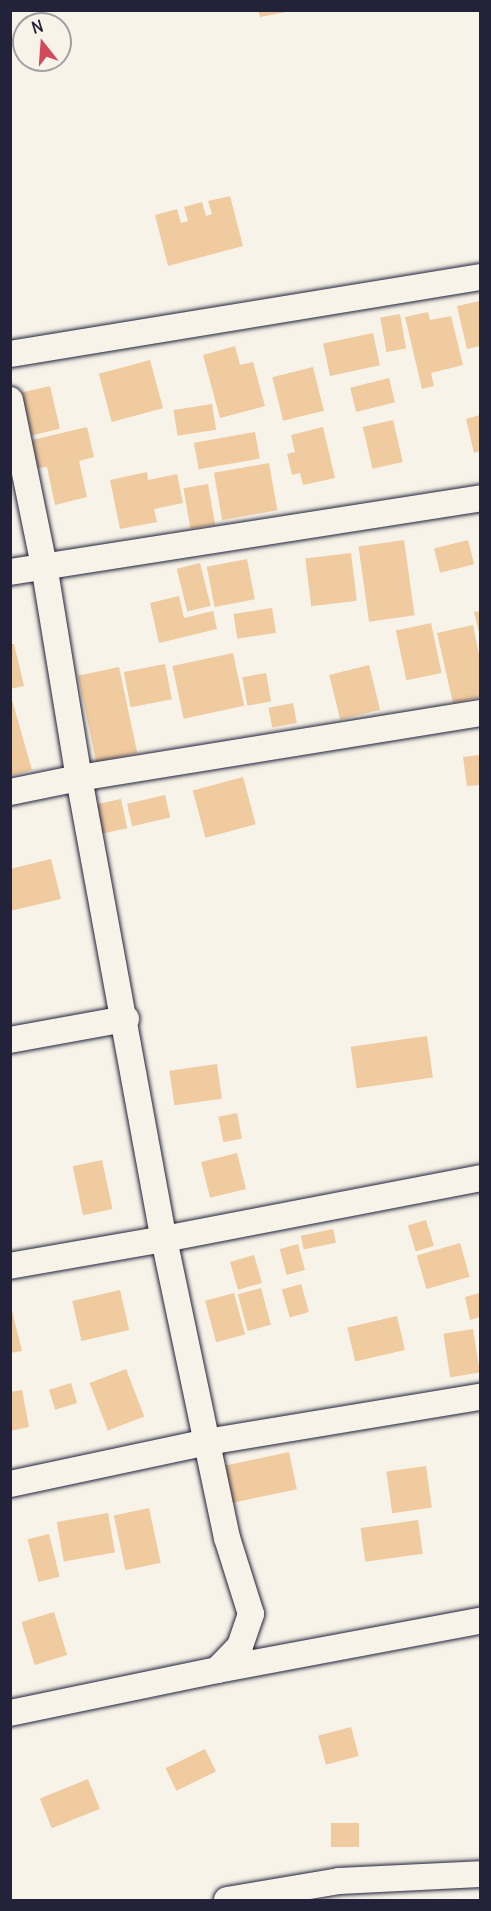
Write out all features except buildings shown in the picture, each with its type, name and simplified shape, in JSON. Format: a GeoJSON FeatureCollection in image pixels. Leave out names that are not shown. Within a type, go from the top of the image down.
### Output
{"type":"FeatureCollection","features":[{"type":"Feature","properties":{"kind":"street"},"geometry":{"type":"LineString","coordinates":[[10,354],[480,278]]}},
{"type":"Feature","properties":{"kind":"street"},"geometry":{"type":"LineString","coordinates":[[10,400],[44,565],[79,778],[126,1019],[164,1239],[227,1538],[250,1614],[240,1646],[217,1670]]}},
{"type":"Feature","properties":{"kind":"street"},"geometry":{"type":"LineString","coordinates":[[10,572],[480,498]]}},
{"type":"Feature","properties":{"kind":"street"},"geometry":{"type":"LineString","coordinates":[[10,792],[79,778],[480,713]]}},
{"type":"Feature","properties":{"kind":"street"},"geometry":{"type":"LineString","coordinates":[[10,1040],[126,1019]]}},
{"type":"Feature","properties":{"kind":"street"},"geometry":{"type":"LineString","coordinates":[[10,1266],[164,1239],[480,1178]]}},
{"type":"Feature","properties":{"kind":"street"},"geometry":{"type":"LineString","coordinates":[[10,1484],[207,1442],[480,1397]]}},
{"type":"Feature","properties":{"kind":"street"},"geometry":{"type":"LineString","coordinates":[[10,1713],[217,1670],[480,1621]]}},
{"type":"Feature","properties":{"kind":"street"},"geometry":{"type":"LineString","coordinates":[[227,1900],[339,1881],[480,1874]]}}]}
